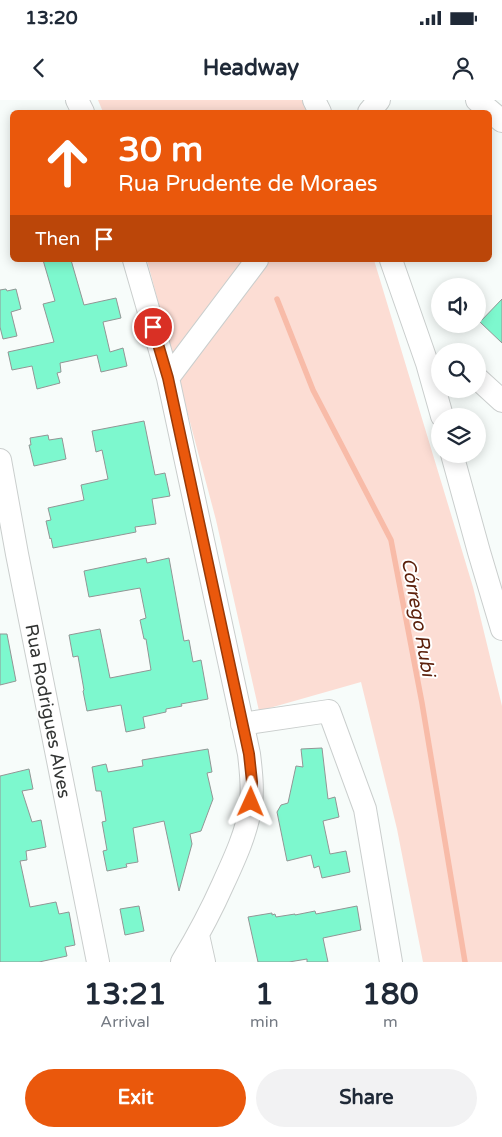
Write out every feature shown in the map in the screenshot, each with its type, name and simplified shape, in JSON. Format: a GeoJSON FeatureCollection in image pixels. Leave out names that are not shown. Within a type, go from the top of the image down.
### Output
{"type":"FeatureCollection","features":[{"type":"Feature","properties":{"kind":"street"},"geometry":{"type":"LineString","coordinates":[[371,110],[379,100]]}},
{"type":"Feature","properties":{"kind":"street"},"geometry":{"type":"LineString","coordinates":[[477,100],[489,110]]}},
{"type":"Feature","properties":{"kind":"street"},"geometry":{"type":"LineString","coordinates":[[492,113],[502,121]]}},
{"type":"Feature","properties":{"kind":"street"},"geometry":{"type":"LineString","coordinates":[[135,262],[168,378],[249,754],[252,782],[248,820],[234,860],[198,935],[182,962]]}},
{"type":"Feature","properties":{"kind":"street"},"geometry":{"type":"LineString","coordinates":[[168,378],[255,262]]}},
{"type":"Feature","properties":{"kind":"street"},"geometry":{"type":"LineString","coordinates":[[391,262],[431,357]]}},
{"type":"Feature","properties":{"kind":"street"},"geometry":{"type":"LineString","coordinates":[[486,386],[502,401]]}},
{"type":"Feature","properties":{"kind":"street","name":"Rua Rodrigues Alves"},"geometry":{"type":"LineString","coordinates":[[0,460],[98,962]]}},
{"type":"Feature","properties":{"kind":"street"},"geometry":{"type":"LineString","coordinates":[[454,463],[502,629]]}},
{"type":"Feature","properties":{"kind":"street"},"geometry":{"type":"LineString","coordinates":[[242,724],[329,711],[365,809],[391,962]]}},
{"type":"Feature","properties":{"kind":"street"},"geometry":{"type":"LineString","coordinates":[[198,935],[204,962]]}},
{"type":"Feature","properties":{"kind":"shaded area"},"geometry":{"type":"Polygon","coordinates":[[[98,100],[306,100],[311,110],[102,110],[98,100]]]}},
{"type":"Feature","properties":{"kind":"shaded area"},"geometry":{"type":"Polygon","coordinates":[[[148,262],[375,262],[431,448],[431,463],[435,463],[473,587],[502,706],[502,962],[423,962],[397,829],[361,682],[259,711],[216,520],[148,262]]]}},
{"type":"Feature","properties":{"kind":"building"},"geometry":{"type":"Polygon","coordinates":[[[44,262],[72,262],[84,305],[116,298],[121,318],[103,322],[110,352],[123,348],[127,366],[101,372],[97,355],[60,363],[61,372],[57,373],[60,383],[37,389],[32,366],[12,370],[8,352],[54,342],[43,304],[55,301],[44,262]]]}},
{"type":"Feature","properties":{"kind":"building"},"geometry":{"type":"Polygon","coordinates":[[[6,289],[7,291],[16,289],[21,309],[11,312],[17,336],[3,339],[0,327],[0,290],[6,289]]]}},
{"type":"Feature","properties":{"kind":"building"},"geometry":{"type":"Polygon","coordinates":[[[502,299],[502,343],[486,328],[486,316],[502,299]]]}},
{"type":"Feature","properties":{"kind":"building"},"geometry":{"type":"Polygon","coordinates":[[[144,421],[155,475],[165,473],[170,496],[152,499],[156,524],[135,527],[136,532],[53,548],[46,521],[51,520],[48,508],[84,500],[81,485],[108,479],[102,450],[96,452],[92,431],[144,421]]]}},
{"type":"Feature","properties":{"kind":"building"},"geometry":{"type":"Polygon","coordinates":[[[48,435],[49,440],[62,438],[66,459],[34,466],[29,445],[31,445],[30,438],[48,435]]]}},
{"type":"Feature","properties":{"kind":"building"},"geometry":{"type":"Polygon","coordinates":[[[146,558],[147,563],[169,558],[184,641],[189,640],[193,662],[201,660],[208,699],[181,704],[182,706],[166,709],[166,712],[143,717],[145,728],[126,732],[121,705],[87,711],[78,656],[73,657],[69,635],[100,629],[110,678],[151,670],[146,639],[144,639],[140,620],[146,618],[140,588],[89,597],[84,571],[146,558]]]}},
{"type":"Feature","properties":{"kind":"building"},"geometry":{"type":"Polygon","coordinates":[[[0,634],[7,634],[16,681],[0,685],[0,634]]]}},
{"type":"Feature","properties":{"kind":"building"},"geometry":{"type":"Polygon","coordinates":[[[322,748],[328,799],[335,797],[339,817],[323,821],[330,854],[346,851],[350,872],[322,878],[319,866],[314,868],[311,855],[287,861],[277,812],[281,805],[288,803],[296,766],[303,767],[301,749],[322,748]]]}},
{"type":"Feature","properties":{"kind":"building"},"geometry":{"type":"Polygon","coordinates":[[[208,749],[212,772],[207,773],[213,799],[201,831],[190,834],[192,844],[179,891],[164,821],[133,828],[138,862],[126,864],[127,867],[107,871],[103,851],[107,850],[102,822],[106,821],[101,791],[96,791],[92,767],[106,764],[108,772],[143,766],[142,760],[208,749]]]}},
{"type":"Feature","properties":{"kind":"building"},"geometry":{"type":"Polygon","coordinates":[[[29,769],[33,789],[22,791],[32,822],[41,820],[46,847],[26,851],[27,860],[20,861],[30,907],[56,902],[59,914],[69,912],[75,945],[65,947],[67,956],[39,962],[0,962],[0,776],[29,769]]]}},
{"type":"Feature","properties":{"kind":"building"},"geometry":{"type":"Polygon","coordinates":[[[139,906],[144,931],[125,935],[120,909],[139,906]]]}},
{"type":"Feature","properties":{"kind":"building"},"geometry":{"type":"Polygon","coordinates":[[[357,906],[361,930],[323,938],[328,962],[307,962],[307,959],[289,962],[258,962],[248,917],[272,913],[276,917],[315,911],[316,914],[357,906]]]}},
{"type":"Feature","properties":{"kind":"waterway","name":"Córrego Rubi"},"geometry":{"type":"LineString","coordinates":[[277,299],[313,390],[391,540],[422,703],[465,962]]}},
{"type":"Feature","properties":{"kind":"route"},"geometry":{"type":"LineString","coordinates":[[153,327],[168,378],[249,754],[252,782],[251,802]]}}]}
